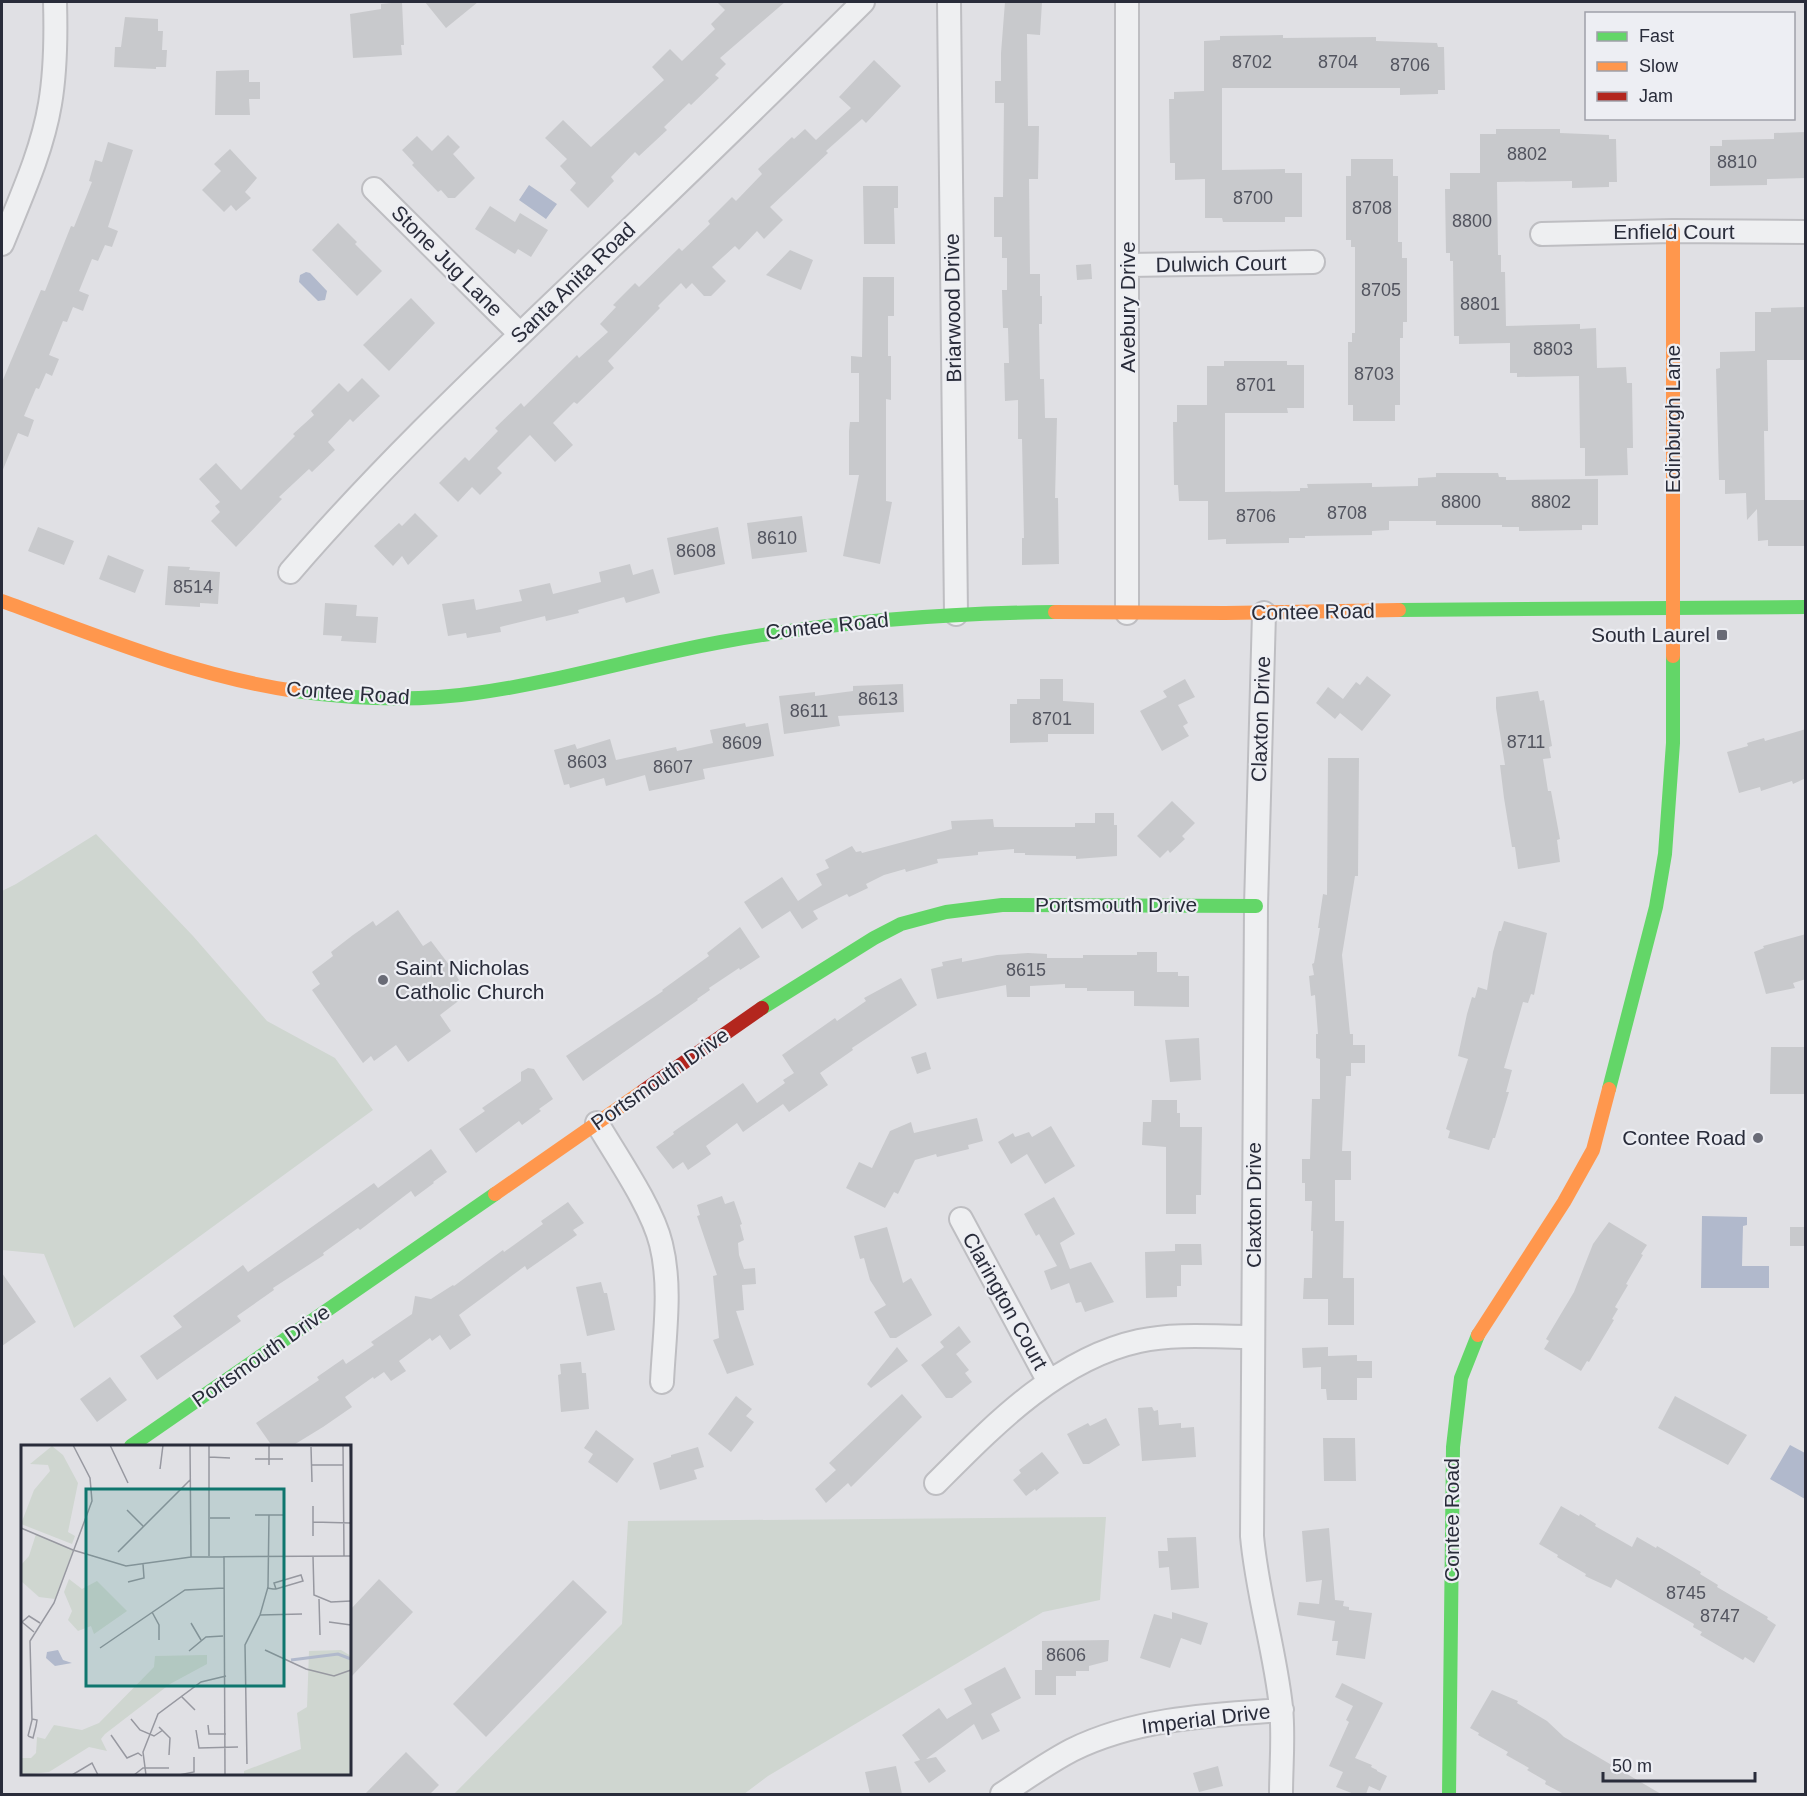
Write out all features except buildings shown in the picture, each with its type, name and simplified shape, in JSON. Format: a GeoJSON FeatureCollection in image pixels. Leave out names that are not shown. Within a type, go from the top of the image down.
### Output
{"type":"FeatureCollection","features":[{"type":"Feature","properties":{"kind":"street"},"geometry":{"type":"LineString","coordinates":[[2,244],[34,163],[50,106],[57,47],[55,2]]}},
{"type":"Feature","properties":{"kind":"street","name":"Santa Anita Road"},"geometry":{"type":"LineString","coordinates":[[290,572],[353,500],[520,334],[863,2]]}},
{"type":"Feature","properties":{"kind":"street","name":"Briarwood Drive"},"geometry":{"type":"LineString","coordinates":[[949,2],[956,615]]}},
{"type":"Feature","properties":{"kind":"street","name":"Avebury Drive"},"geometry":{"type":"LineString","coordinates":[[1127,2],[1127,613]]}},
{"type":"Feature","properties":{"kind":"street","name":"Stone Jug Lane"},"geometry":{"type":"LineString","coordinates":[[374,189],[520,334]]}},
{"type":"Feature","properties":{"kind":"street","name":"Enfield Court"},"geometry":{"type":"LineString","coordinates":[[1542,234],[1673,231],[1806,232]]}},
{"type":"Feature","properties":{"kind":"street","name":"Edinburgh Lane"},"geometry":{"type":"LineString","coordinates":[[1673,231],[1673,608]]}},
{"type":"Feature","properties":{"kind":"street","name":"Dulwich Court"},"geometry":{"type":"LineString","coordinates":[[1128,265],[1314,262]]}},
{"type":"Feature","properties":{"kind":"street","name":"Contee Road"},"geometry":{"type":"LineString","coordinates":[[2,601],[170,662],[216,675],[258,685],[328,694],[394,698],[451,697],[486,693],[638,658],[754,635],[854,621],[956,615],[1264,614],[1475,608],[1806,607]]}},
{"type":"Feature","properties":{"kind":"street","name":"Contee Road"},"geometry":{"type":"LineString","coordinates":[[1449,1794],[1453,1447],[1461,1378],[1478,1334],[1564,1202],[1593,1150],[1656,907],[1665,854],[1673,743],[1673,608]]}},
{"type":"Feature","properties":{"kind":"street","name":"Claxton Drive"},"geometry":{"type":"LineString","coordinates":[[1264,614],[1256,906],[1252,1536],[1256,1575],[1282,1710],[1281,1794]]}},
{"type":"Feature","properties":{"kind":"street","name":"Portsmouth Drive"},"geometry":{"type":"LineString","coordinates":[[132,1445],[771,1002],[846,954],[901,924],[969,908],[1002,905],[1256,906]]}},
{"type":"Feature","properties":{"kind":"street"},"geometry":{"type":"LineString","coordinates":[[597,1123],[649,1213],[661,1243],[666,1285],[662,1382]]}},
{"type":"Feature","properties":{"kind":"street","name":"Clarington Court"},"geometry":{"type":"LineString","coordinates":[[961,1220],[1049,1382]]}},
{"type":"Feature","properties":{"kind":"street"},"geometry":{"type":"LineString","coordinates":[[936,1483],[975,1444],[1049,1382],[1098,1354],[1141,1340],[1169,1337],[1253,1337]]}},
{"type":"Feature","properties":{"kind":"street","name":"Imperial Drive"},"geometry":{"type":"LineString","coordinates":[[1002,1794],[1073,1750],[1122,1731],[1187,1717],[1282,1710]]}},
{"type":"Feature","properties":{"kind":"shaded area"},"geometry":{"type":"Polygon","coordinates":[[[96,834],[193,936],[267,1021],[335,1058],[373,1110],[74,1328],[44,1254],[2,1250],[2,891],[96,834]]]}},
{"type":"Feature","properties":{"kind":"shaded area"},"geometry":{"type":"Polygon","coordinates":[[[1106,1517],[1100,1600],[1043,1612],[768,1776],[744,1794],[454,1794],[622,1624],[628,1521],[1106,1517]]]}},
{"type":"Feature","properties":{"kind":"water"},"geometry":{"type":"Polygon","coordinates":[[[529,185],[557,204],[546,219],[519,200],[529,185]]]}},
{"type":"Feature","properties":{"kind":"water"},"geometry":{"type":"Polygon","coordinates":[[[310,273],[327,291],[325,300],[318,301],[299,282],[300,275],[310,273]]]}},
{"type":"Feature","properties":{"kind":"water"},"geometry":{"type":"Polygon","coordinates":[[[1702,1216],[1747,1217],[1747,1225],[1743,1226],[1742,1266],[1769,1266],[1769,1288],[1701,1288],[1702,1216]]]}},
{"type":"Feature","properties":{"kind":"water"},"geometry":{"type":"Polygon","coordinates":[[[1790,1445],[1805,1453],[1805,1499],[1770,1479],[1790,1445]]]}},
{"type":"Feature","properties":{"kind":"traffic: fast"},"geometry":{"type":"LineString","coordinates":[[1399,610],[1806,607]]}},
{"type":"Feature","properties":{"kind":"traffic: fast"},"geometry":{"type":"LineString","coordinates":[[295,691],[386,698],[453,696],[537,682],[721,642],[804,629],[971,614],[1055,612]]}},
{"type":"Feature","properties":{"kind":"traffic: fast"},"geometry":{"type":"LineString","coordinates":[[1609,1089],[1656,907],[1665,854],[1673,743],[1673,656]]}},
{"type":"Feature","properties":{"kind":"traffic: fast"},"geometry":{"type":"LineString","coordinates":[[762,1008],[874,938],[901,924],[946,912],[1002,905],[1256,906]]}},
{"type":"Feature","properties":{"kind":"traffic: fast"},"geometry":{"type":"LineString","coordinates":[[132,1445],[495,1194]]}},
{"type":"Feature","properties":{"kind":"traffic: fast"},"geometry":{"type":"LineString","coordinates":[[1449,1794],[1453,1447],[1461,1378],[1478,1335]]}},
{"type":"Feature","properties":{"kind":"traffic: slow"},"geometry":{"type":"LineString","coordinates":[[1673,231],[1673,656]]}},
{"type":"Feature","properties":{"kind":"traffic: slow"},"geometry":{"type":"LineString","coordinates":[[2,601],[146,654],[220,676],[295,691]]}},
{"type":"Feature","properties":{"kind":"traffic: slow"},"geometry":{"type":"LineString","coordinates":[[1055,612],[1225,613],[1399,610]]}},
{"type":"Feature","properties":{"kind":"traffic: slow"},"geometry":{"type":"LineString","coordinates":[[1478,1335],[1564,1202],[1593,1150],[1609,1089]]}},
{"type":"Feature","properties":{"kind":"traffic: slow"},"geometry":{"type":"LineString","coordinates":[[495,1194],[643,1091]]}},
{"type":"Feature","properties":{"kind":"traffic: jam"},"geometry":{"type":"LineString","coordinates":[[643,1091],[762,1008]]}},
{"type":"Feature","properties":{"kind":"place","name":"South Laurel"},"geometry":{"type":"Point","coordinates":[1722,635]}},
{"type":"Feature","properties":{"kind":"place","name":"Saint Nicholas Catholic Church"},"geometry":{"type":"Point","coordinates":[383,980]}},
{"type":"Feature","properties":{"kind":"place","name":"Contee Road"},"geometry":{"type":"Point","coordinates":[1758,1138]}}]}
